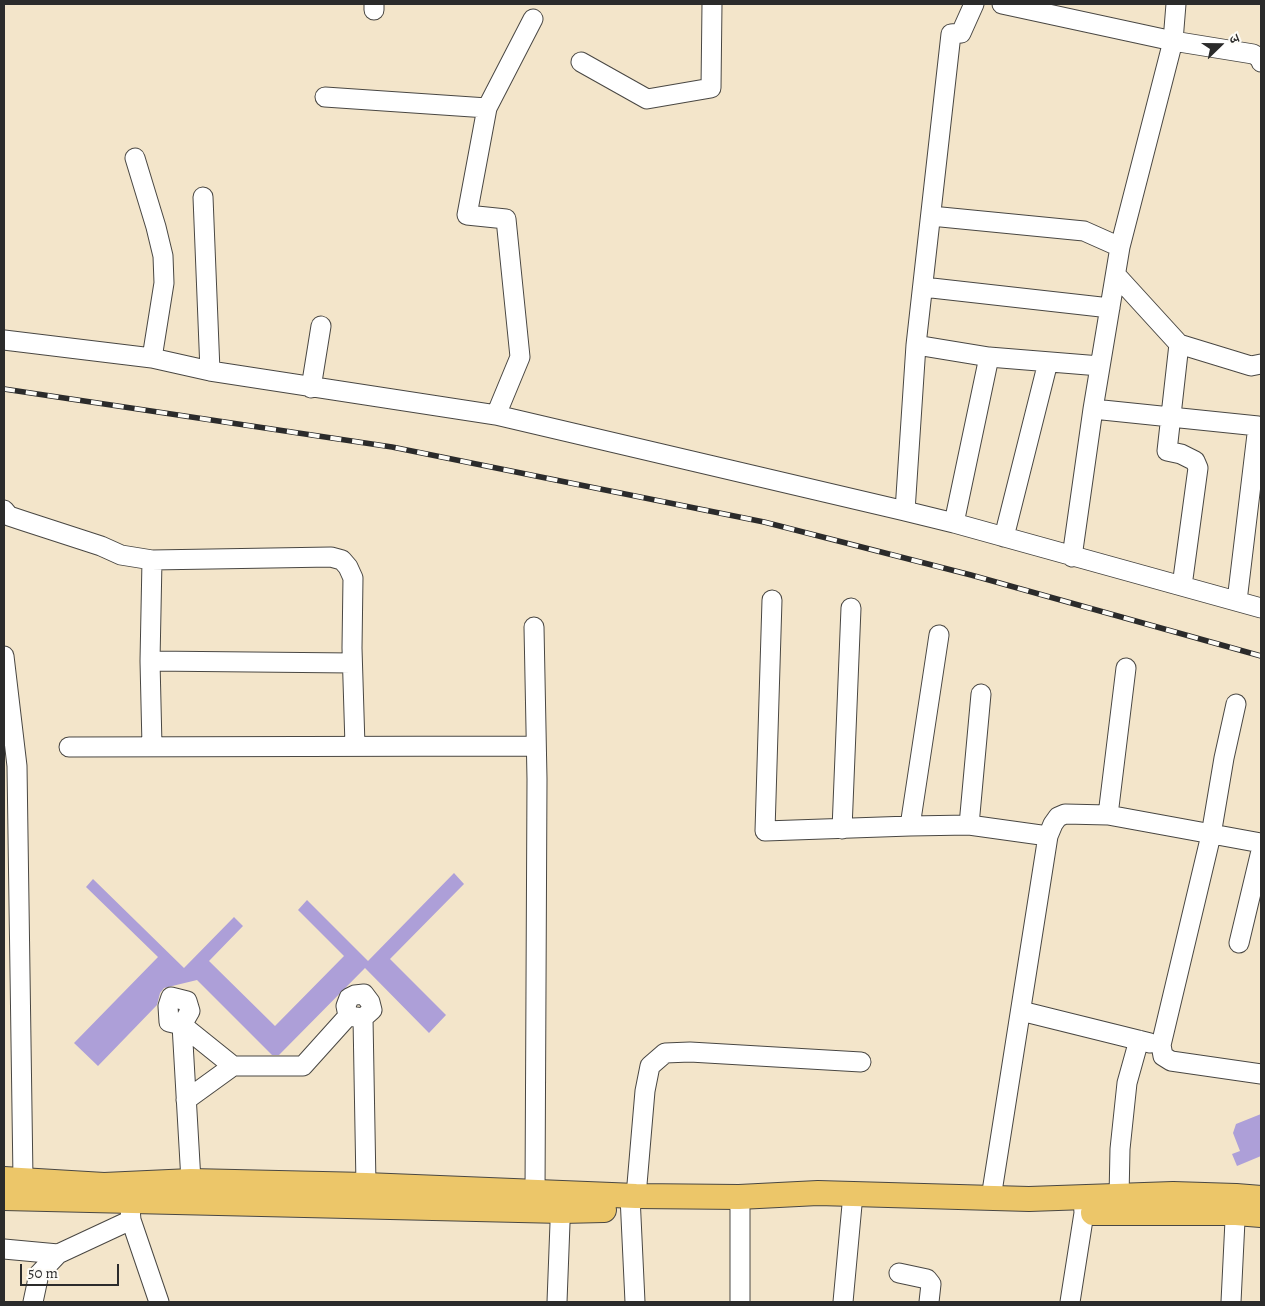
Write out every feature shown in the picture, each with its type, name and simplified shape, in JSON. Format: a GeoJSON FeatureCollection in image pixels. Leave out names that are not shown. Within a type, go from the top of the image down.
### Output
{"type":"FeatureCollection","features":[{"type":"Feature","properties":{"kind":"main road"},"geometry":{"type":"LineString","coordinates":[[14,1179],[104,1185],[130,1201],[191,1181],[366,1185],[535,1193],[561,1202]]}},
{"type":"Feature","properties":{"kind":"main road"},"geometry":{"type":"LineString","coordinates":[[4,1198],[130,1201],[632,1201],[739,1203],[818,1193],[852,1201],[1083,1205],[1236,1204],[1261,1198]]}},
{"type":"Feature","properties":{"kind":"main road"},"geometry":{"type":"LineString","coordinates":[[852,1201],[991,1198],[1029,1199],[1083,1205],[1119,1197],[1173,1194],[1236,1204],[1261,1215]]}},
{"type":"Feature","properties":{"kind":"street"},"geometry":{"type":"LineString","coordinates":[[581,62],[647,99],[711,88],[712,4]]}},
{"type":"Feature","properties":{"kind":"street"},"geometry":{"type":"LineString","coordinates":[[905,511],[916,345],[951,34],[961,33],[974,4]]}},
{"type":"Feature","properties":{"kind":"street"},"geometry":{"type":"LineString","coordinates":[[1002,4],[1173,41],[1253,54],[1260,58],[1261,62]]}},
{"type":"Feature","properties":{"kind":"street"},"geometry":{"type":"LineString","coordinates":[[1072,557],[1093,409],[1120,247],[1173,41],[1176,4]]}},
{"type":"Feature","properties":{"kind":"street"},"geometry":{"type":"LineString","coordinates":[[496,415],[520,357],[506,219],[467,216],[487,108],[533,19]]}},
{"type":"Feature","properties":{"kind":"street"},"geometry":{"type":"LineString","coordinates":[[325,97],[487,108]]}},
{"type":"Feature","properties":{"kind":"street"},"geometry":{"type":"LineString","coordinates":[[134,158],[156,227],[163,256],[164,283],[152,358]]}},
{"type":"Feature","properties":{"kind":"street"},"geometry":{"type":"LineString","coordinates":[[203,196],[210,371]]}},
{"type":"Feature","properties":{"kind":"street"},"geometry":{"type":"LineString","coordinates":[[931,216],[1084,231],[1120,247]]}},
{"type":"Feature","properties":{"kind":"street"},"geometry":{"type":"LineString","coordinates":[[1116,275],[1179,344],[1252,366],[1261,364]]}},
{"type":"Feature","properties":{"kind":"street"},"geometry":{"type":"LineString","coordinates":[[923,287],[1110,308]]}},
{"type":"Feature","properties":{"kind":"street"},"geometry":{"type":"LineString","coordinates":[[311,388],[321,326]]}},
{"type":"Feature","properties":{"kind":"street"},"geometry":{"type":"LineString","coordinates":[[4,340],[152,358],[210,371],[311,388],[496,415],[954,523],[1261,608]]}},
{"type":"Feature","properties":{"kind":"street"},"geometry":{"type":"LineString","coordinates":[[1179,344],[1167,451],[1181,454],[1194,461],[1198,468],[1182,586]]}},
{"type":"Feature","properties":{"kind":"street"},"geometry":{"type":"LineString","coordinates":[[916,345],[989,357],[1100,366]]}},
{"type":"Feature","properties":{"kind":"street"},"geometry":{"type":"LineString","coordinates":[[954,523],[989,357]]}},
{"type":"Feature","properties":{"kind":"street"},"geometry":{"type":"LineString","coordinates":[[1004,537],[1048,362]]}},
{"type":"Feature","properties":{"kind":"street"},"geometry":{"type":"LineString","coordinates":[[1093,409],[1258,426],[1237,601]]}},
{"type":"Feature","properties":{"kind":"street"},"geometry":{"type":"LineString","coordinates":[[4,510],[9,516],[101,546],[121,555],[152,560],[331,557],[342,560],[353,578],[354,746]]}},
{"type":"Feature","properties":{"kind":"street"},"geometry":{"type":"LineString","coordinates":[[152,560],[150,661],[152,746]]}},
{"type":"Feature","properties":{"kind":"street"},"geometry":{"type":"LineString","coordinates":[[772,600],[765,831],[969,825],[1048,836]]}},
{"type":"Feature","properties":{"kind":"street"},"geometry":{"type":"LineString","coordinates":[[842,829],[851,608]]}},
{"type":"Feature","properties":{"kind":"street"},"geometry":{"type":"LineString","coordinates":[[534,627],[536,746],[535,1193]]}},
{"type":"Feature","properties":{"kind":"street"},"geometry":{"type":"LineString","coordinates":[[910,826],[939,635]]}},
{"type":"Feature","properties":{"kind":"street"},"geometry":{"type":"LineString","coordinates":[[4,656],[17,766],[14,1179]]}},
{"type":"Feature","properties":{"kind":"street"},"geometry":{"type":"LineString","coordinates":[[150,661],[352,662]]}},
{"type":"Feature","properties":{"kind":"street"},"geometry":{"type":"LineString","coordinates":[[1108,815],[1126,668]]}},
{"type":"Feature","properties":{"kind":"street"},"geometry":{"type":"LineString","coordinates":[[969,825],[981,694]]}},
{"type":"Feature","properties":{"kind":"street"},"geometry":{"type":"LineString","coordinates":[[1236,704],[1224,758],[1212,835],[1161,1045],[1163,1056],[1171,1061],[1261,1074]]}},
{"type":"Feature","properties":{"kind":"street"},"geometry":{"type":"LineString","coordinates":[[68,747],[536,746]]}},
{"type":"Feature","properties":{"kind":"street"},"geometry":{"type":"LineString","coordinates":[[991,1198],[1048,836],[1058,817],[1065,814],[1108,815],[1261,843]]}},
{"type":"Feature","properties":{"kind":"street"},"geometry":{"type":"LineString","coordinates":[[1239,943],[1261,852]]}},
{"type":"Feature","properties":{"kind":"street"},"geometry":{"type":"LineString","coordinates":[[1020,1011],[1161,1045]]}},
{"type":"Feature","properties":{"kind":"street"},"geometry":{"type":"LineString","coordinates":[[186,1100],[233,1066],[304,1066],[356,1017],[366,1185]]}},
{"type":"Feature","properties":{"kind":"street"},"geometry":{"type":"LineString","coordinates":[[191,1181],[182,1025],[233,1066]]}},
{"type":"Feature","properties":{"kind":"street"},"geometry":{"type":"LineString","coordinates":[[1119,1197],[1120,1150],[1127,1084],[1139,1040]]}},
{"type":"Feature","properties":{"kind":"street"},"geometry":{"type":"LineString","coordinates":[[635,1302],[632,1201],[645,1091],[650,1066],[664,1053],[690,1052],[861,1062]]}},
{"type":"Feature","properties":{"kind":"street"},"geometry":{"type":"LineString","coordinates":[[33,1302],[39,1274],[58,1254],[130,1201],[159,1302]]}},
{"type":"Feature","properties":{"kind":"street"},"geometry":{"type":"LineString","coordinates":[[844,1302],[852,1201]]}},
{"type":"Feature","properties":{"kind":"street"},"geometry":{"type":"LineString","coordinates":[[557,1302],[561,1202]]}},
{"type":"Feature","properties":{"kind":"street"},"geometry":{"type":"LineString","coordinates":[[739,1203],[740,1302]]}},
{"type":"Feature","properties":{"kind":"street"},"geometry":{"type":"LineString","coordinates":[[1231,1302],[1236,1204]]}},
{"type":"Feature","properties":{"kind":"street"},"geometry":{"type":"LineString","coordinates":[[1070,1302],[1083,1205]]}},
{"type":"Feature","properties":{"kind":"street"},"geometry":{"type":"LineString","coordinates":[[4,1249],[58,1254]]}},
{"type":"Feature","properties":{"kind":"street"},"geometry":{"type":"LineString","coordinates":[[899,1274],[927,1279],[931,1284],[929,1302]]}},
{"type":"Feature","properties":{"kind":"building"},"geometry":{"type":"Polygon","coordinates":[[[454,873],[464,884],[390,959],[446,1015],[429,1033],[365,968],[279,1055],[272,1055],[197,980],[164,988],[160,993],[157,1005],[98,1066],[74,1043],[158,957],[86,887],[93,879],[184,968],[234,917],[243,926],[209,961],[275,1026],[344,956],[298,910],[307,900],[368,961],[454,873]]]}},
{"type":"Feature","properties":{"kind":"building"},"geometry":{"type":"Polygon","coordinates":[[[1261,1114],[1261,1156],[1237,1166],[1232,1154],[1240,1151],[1233,1133],[1236,1124],[1261,1114]]]}},
{"type":"Feature","properties":{"kind":"railway"},"geometry":{"type":"LineString","coordinates":[[4,389],[392,447],[764,522],[971,575],[1261,656]]}}]}
